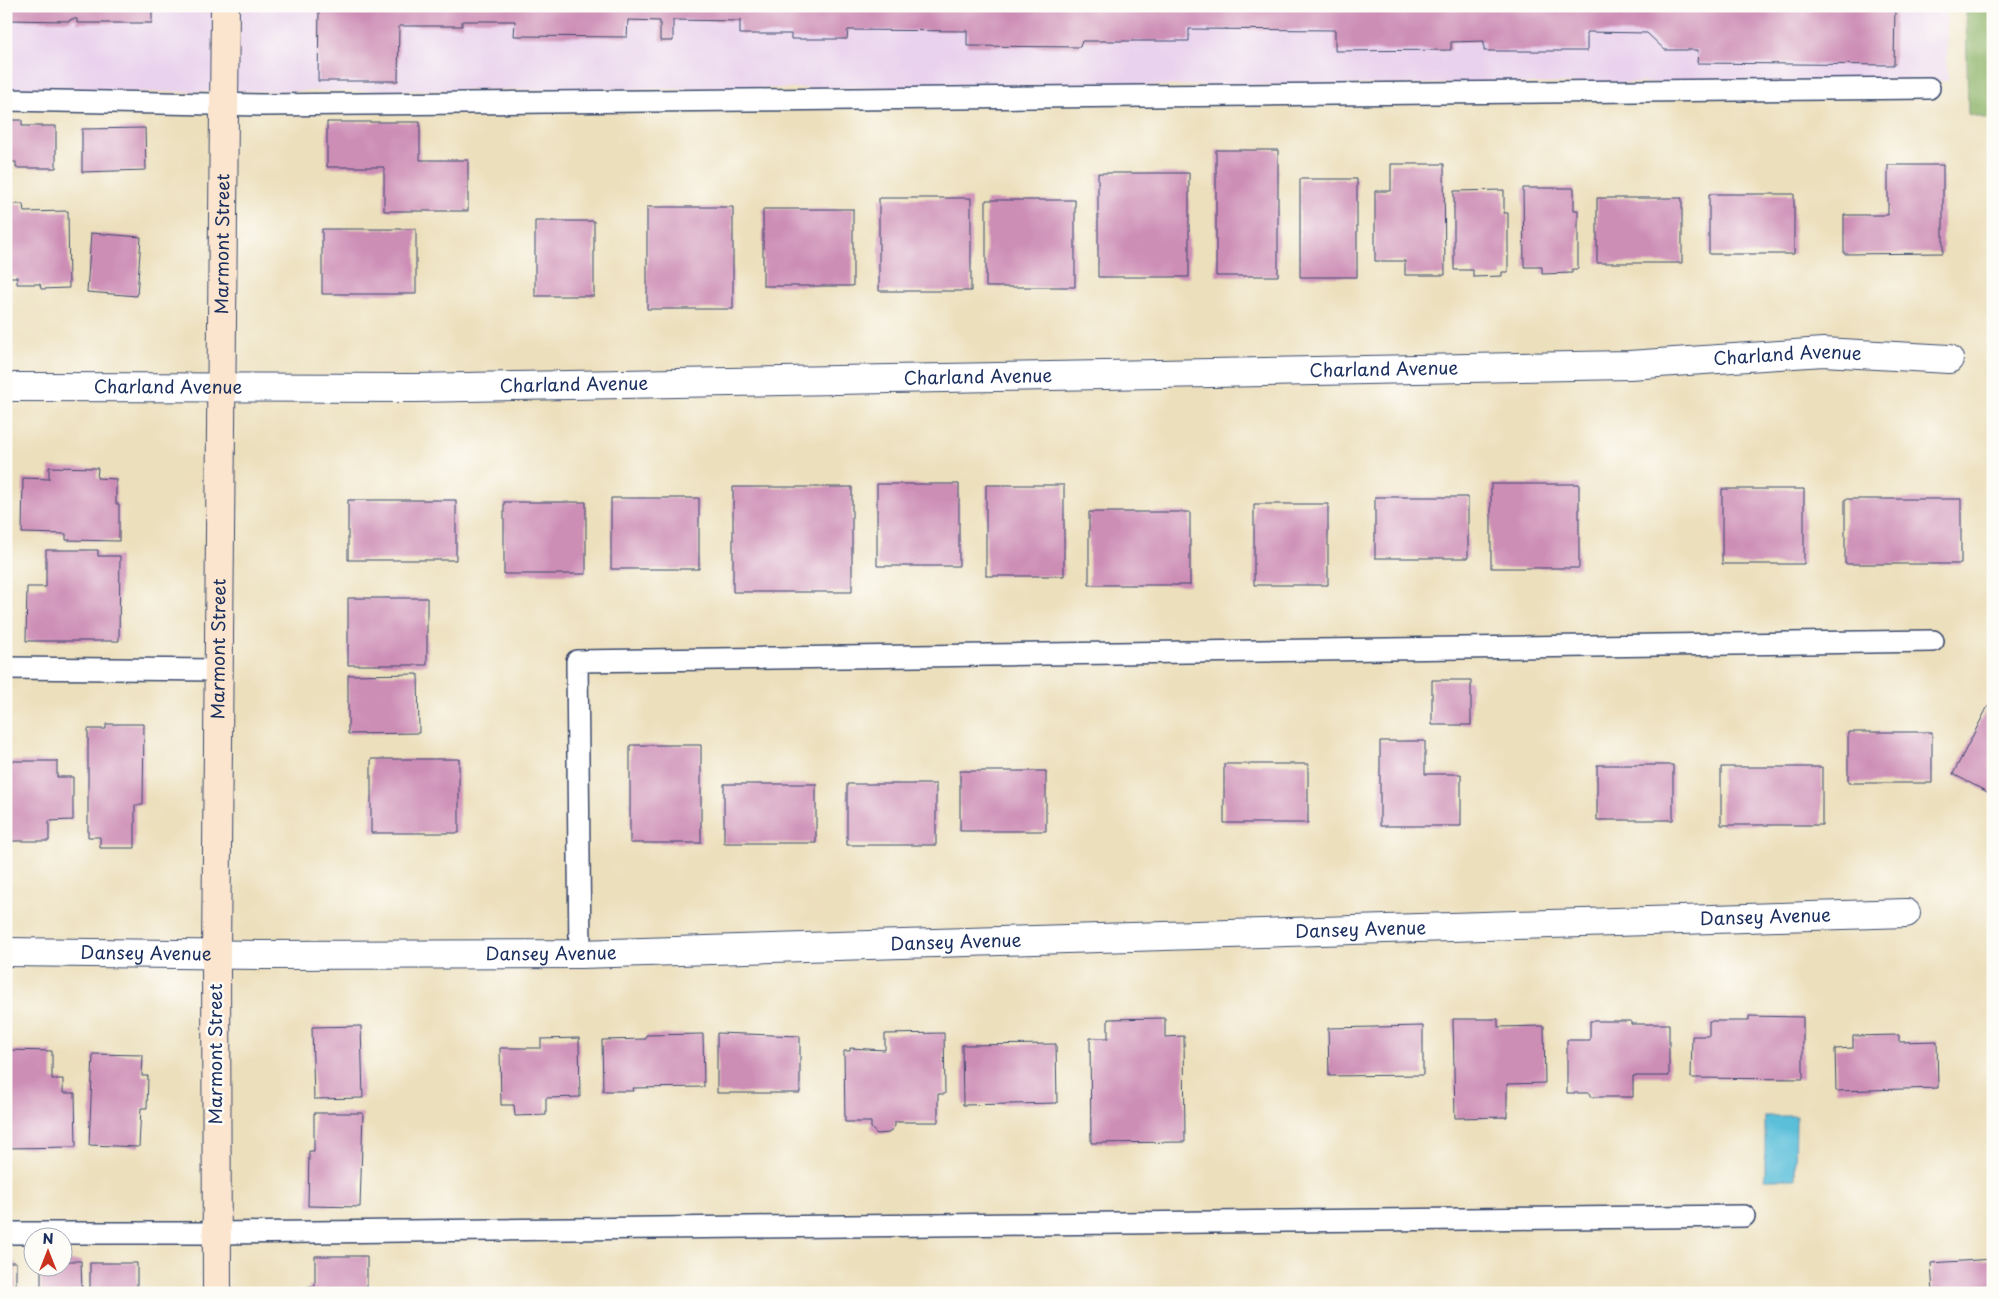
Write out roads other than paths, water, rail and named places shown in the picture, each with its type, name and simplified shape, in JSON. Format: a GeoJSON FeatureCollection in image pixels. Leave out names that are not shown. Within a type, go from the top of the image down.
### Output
{"type":"FeatureCollection","features":[{"type":"Feature","properties":{"kind":"main road","name":"Marmont Street"},"geometry":{"type":"LineString","coordinates":[[217,1293],[216,954],[225,6]]}},
{"type":"Feature","properties":{"kind":"street","name":"Charland Avenue"},"geometry":{"type":"LineString","coordinates":[[6,387],[416,388],[1620,365],[1823,352],[1949,359]]}},
{"type":"Feature","properties":{"kind":"street","name":"Dansey Avenue"},"geometry":{"type":"LineString","coordinates":[[6,952],[580,954],[1906,914]]}},
{"type":"Feature","properties":{"kind":"lane"},"geometry":{"type":"LineString","coordinates":[[6,100],[224,105],[1929,88]]}},
{"type":"Feature","properties":{"kind":"lane"},"geometry":{"type":"LineString","coordinates":[[580,954],[577,661],[1933,641]]}},
{"type":"Feature","properties":{"kind":"lane"},"geometry":{"type":"LineString","coordinates":[[6,668],[218,670]]}},
{"type":"Feature","properties":{"kind":"lane"},"geometry":{"type":"LineString","coordinates":[[6,1233],[216,1233],[1744,1216]]}},
{"type":"Feature","properties":{"kind":"water"},"geometry":{"type":"Polygon","coordinates":[[[1765,1116],[1796,1116],[1795,1179],[1765,1179],[1765,1116]]]}}]}
